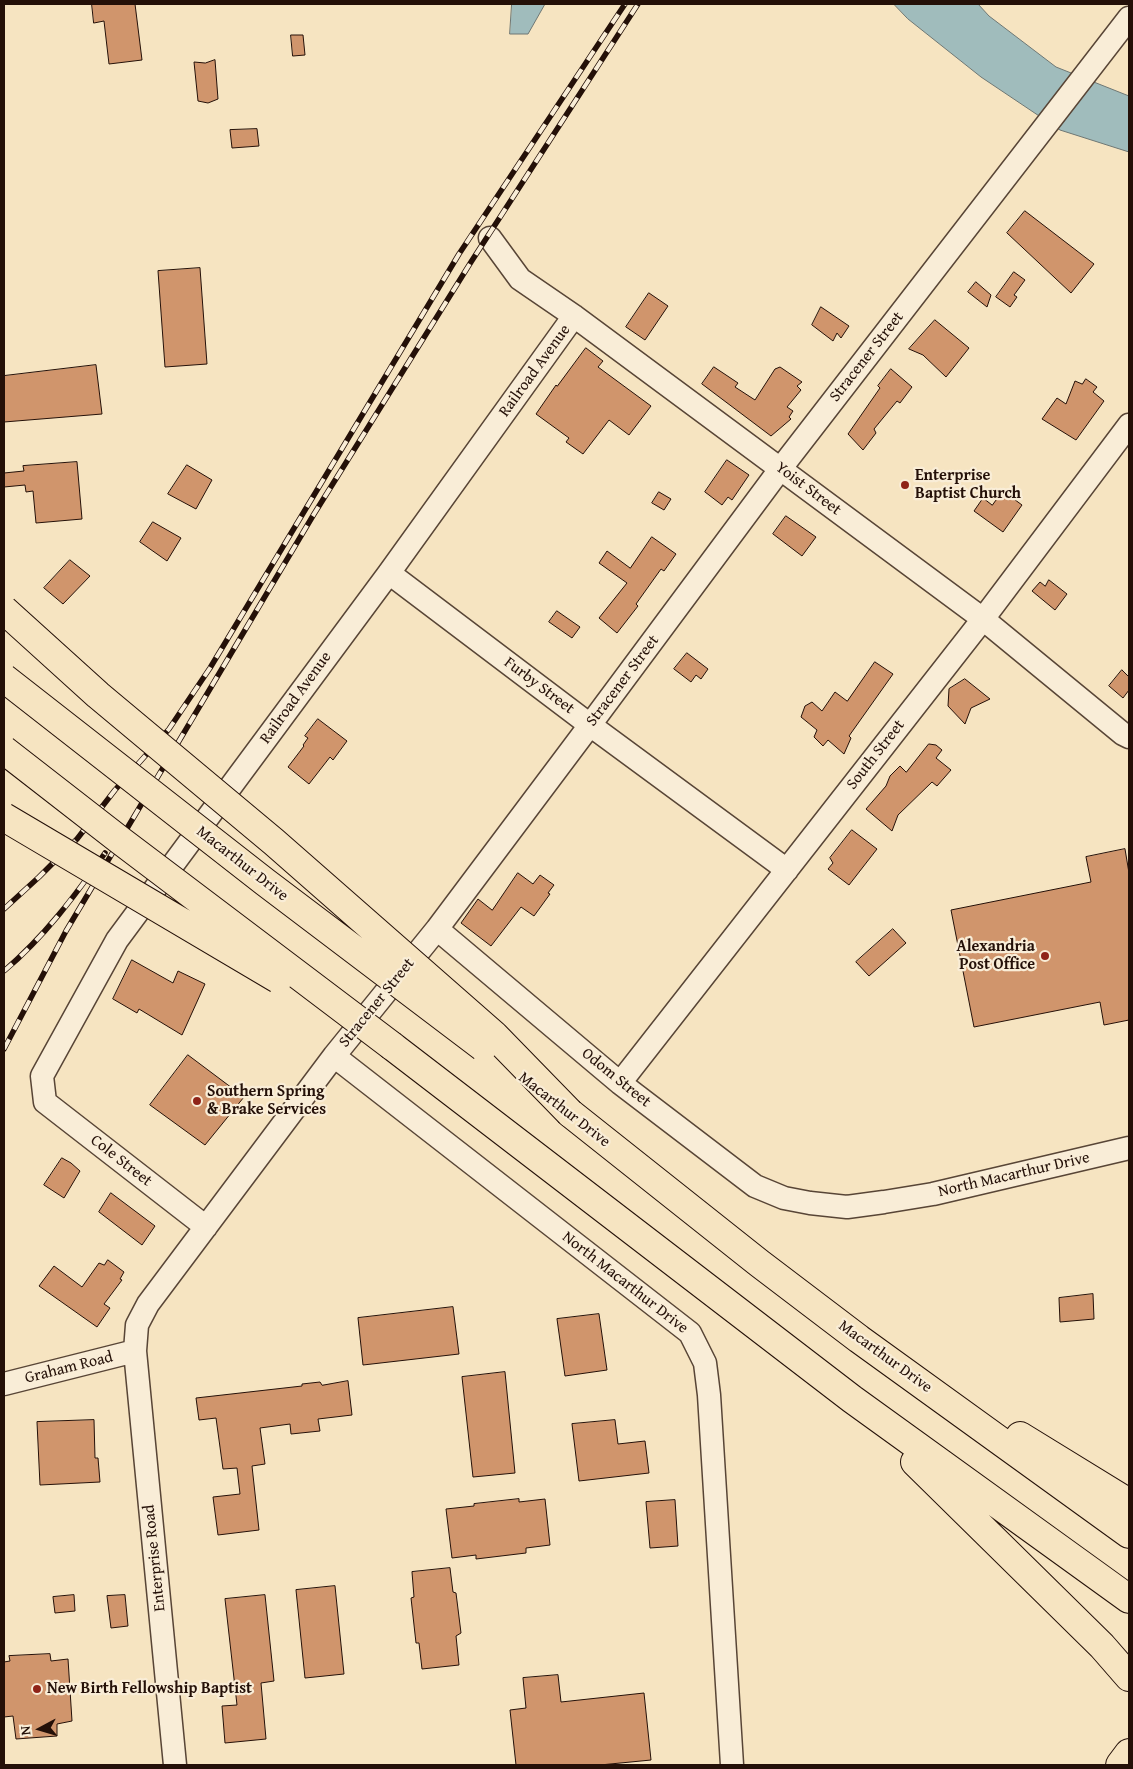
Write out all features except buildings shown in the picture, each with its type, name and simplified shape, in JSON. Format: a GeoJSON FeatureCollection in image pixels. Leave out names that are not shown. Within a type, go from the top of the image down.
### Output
{"type":"FeatureCollection","features":[{"type":"Feature","properties":{"kind":"main road"},"geometry":{"type":"LineString","coordinates":[[4,610],[98,695],[274,842],[494,1035],[570,1113]]}},
{"type":"Feature","properties":{"kind":"main road","name":"Macarthur Drive"},"geometry":{"type":"LineString","coordinates":[[4,678],[273,888],[570,1113],[759,1263],[859,1339],[1129,1534]]}},
{"type":"Feature","properties":{"kind":"main road"},"geometry":{"type":"LineString","coordinates":[[4,750],[852,1399],[1129,1599]]}},
{"type":"Feature","properties":{"kind":"main road"},"geometry":{"type":"LineString","coordinates":[[4,817],[392,1046]]}},
{"type":"Feature","properties":{"kind":"main road"},"geometry":{"type":"LineString","coordinates":[[859,1339],[972,1405],[1129,1503]]}},
{"type":"Feature","properties":{"kind":"main road"},"geometry":{"type":"LineString","coordinates":[[852,1399],[1102,1646],[1129,1677]]}},
{"type":"Feature","properties":{"kind":"main road"},"geometry":{"type":"LineString","coordinates":[[1120,1765],[1129,1752]]}},
{"type":"Feature","properties":{"kind":"street","name":"Stracener Street"},"geometry":{"type":"LineString","coordinates":[[134,1352],[137,1325],[148,1304],[334,1056],[437,929],[781,468],[1129,18]]}},
{"type":"Feature","properties":{"kind":"street","name":"Yoist Street"},"geometry":{"type":"LineString","coordinates":[[490,238],[520,279],[574,316],[781,468],[983,619],[1122,734],[1129,737]]}},
{"type":"Feature","properties":{"kind":"street","name":"Railroad Avenue"},"geometry":{"type":"LineString","coordinates":[[43,1092],[42,1076],[117,940],[574,316]]}},
{"type":"Feature","properties":{"kind":"street","name":"South Street"},"geometry":{"type":"LineString","coordinates":[[620,1083],[983,619],[1129,425]]}},
{"type":"Feature","properties":{"kind":"street","name":"Furby Street"},"geometry":{"type":"LineString","coordinates":[[388,572],[590,725],[787,870]]}},
{"type":"Feature","properties":{"kind":"street","name":"Odom Street"},"geometry":{"type":"LineString","coordinates":[[437,929],[620,1083],[756,1186],[784,1198],[810,1203]]}},
{"type":"Feature","properties":{"kind":"street","name":"North Macarthur Drive"},"geometry":{"type":"LineString","coordinates":[[334,1056],[690,1333],[704,1363],[709,1394],[732,1765]]}},
{"type":"Feature","properties":{"kind":"street","name":"Cole Street"},"geometry":{"type":"LineString","coordinates":[[43,1092],[45,1102],[206,1227]]}},
{"type":"Feature","properties":{"kind":"street","name":"North Macarthur Drive"},"geometry":{"type":"LineString","coordinates":[[810,1203],[847,1207],[933,1194],[1129,1148]]}},
{"type":"Feature","properties":{"kind":"street","name":"Graham Road"},"geometry":{"type":"LineString","coordinates":[[4,1384],[134,1352]]}},
{"type":"Feature","properties":{"kind":"street","name":"Enterprise Road"},"geometry":{"type":"LineString","coordinates":[[134,1352],[175,1765]]}},
{"type":"Feature","properties":{"kind":"water"},"geometry":{"type":"Polygon","coordinates":[[[512,4],[545,4],[528,34],[510,34],[512,4]]]}},
{"type":"Feature","properties":{"kind":"water"},"geometry":{"type":"Polygon","coordinates":[[[894,4],[978,4],[989,16],[1056,67],[1129,96],[1129,152],[1060,130],[981,77],[908,19],[894,4]]]}},
{"type":"Feature","properties":{"kind":"railway"},"geometry":{"type":"LineString","coordinates":[[4,909],[77,839],[115,790],[169,729],[210,668],[459,254],[625,4]]}},
{"type":"Feature","properties":{"kind":"railway"},"geometry":{"type":"LineString","coordinates":[[4,1049],[66,931],[314,514],[471,262],[638,4]]}},
{"type":"Feature","properties":{"kind":"railway"},"geometry":{"type":"LineString","coordinates":[[4,971],[19,958],[58,915],[105,853]]}},
{"type":"Feature","properties":{"kind":"place","name":"Enterprise Baptist Church"},"geometry":{"type":"Point","coordinates":[905,485]}},
{"type":"Feature","properties":{"kind":"place","name":"Alexandria Post Office"},"geometry":{"type":"Point","coordinates":[1045,956]}},
{"type":"Feature","properties":{"kind":"place","name":"Southern Spring & Brake Services"},"geometry":{"type":"Point","coordinates":[197,1101]}},
{"type":"Feature","properties":{"kind":"place","name":"New Birth Fellowship Baptist"},"geometry":{"type":"Point","coordinates":[37,1689]}}]}
